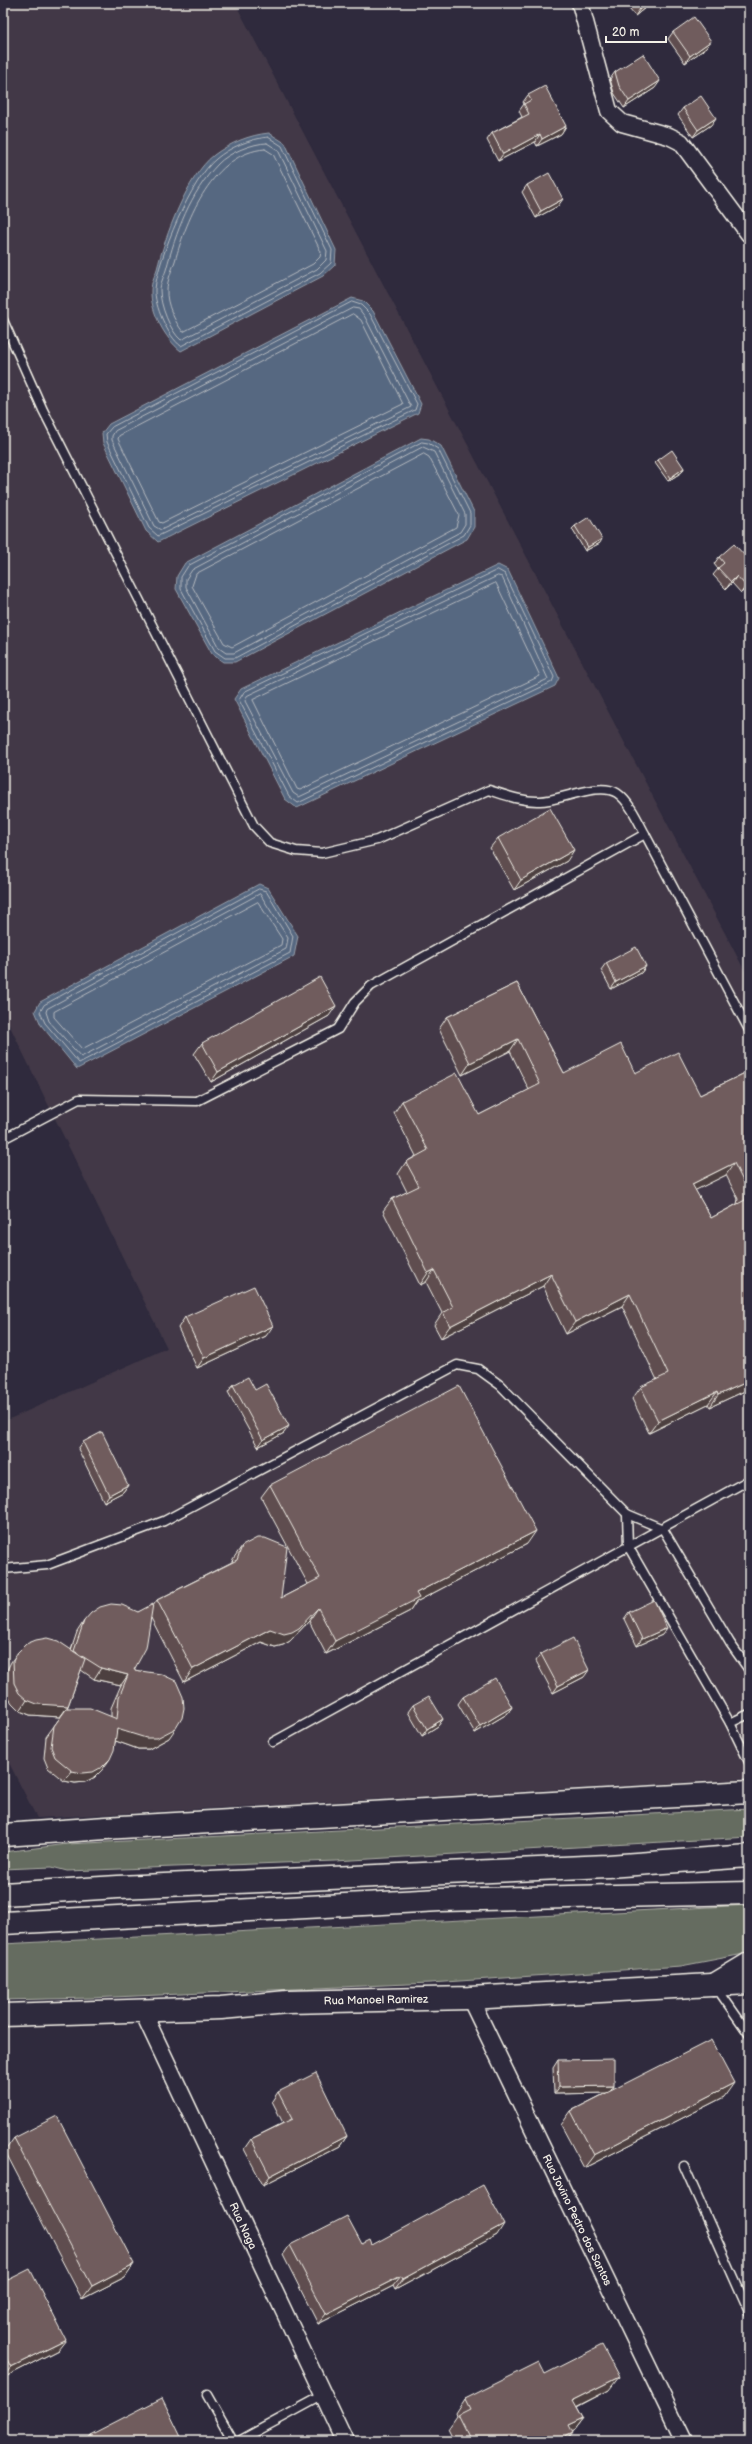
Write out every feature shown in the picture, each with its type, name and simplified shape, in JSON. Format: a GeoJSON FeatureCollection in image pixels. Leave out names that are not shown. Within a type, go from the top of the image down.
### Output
{"type":"FeatureCollection","features":[{"type":"Feature","properties":{"kind":"main road"},"geometry":{"type":"LineString","coordinates":[[3,1835],[129,1826],[749,1792]]}},
{"type":"Feature","properties":{"kind":"main road"},"geometry":{"type":"LineString","coordinates":[[3,1894],[118,1887],[608,1866],[749,1856]]}},
{"type":"Feature","properties":{"kind":"main road"},"geometry":{"type":"LineString","coordinates":[[3,1923],[440,1900],[749,1893]]}},
{"type":"Feature","properties":{"kind":"main road"},"geometry":{"type":"LineString","coordinates":[[714,1985],[749,1964]]}},
{"type":"Feature","properties":{"kind":"main road","name":"Rua Manoel Ramirez"},"geometry":{"type":"LineString","coordinates":[[3,2015],[142,2010],[287,2002],[470,1998],[749,1983]]}},
{"type":"Feature","properties":{"kind":"street"},"geometry":{"type":"LineString","coordinates":[[580,3],[609,112],[622,124],[669,136],[681,142],[749,234]]}},
{"type":"Feature","properties":{"kind":"street","name":"Rua Jovino Pedro dos Santos"},"geometry":{"type":"LineString","coordinates":[[470,1998],[684,2441]]}},
{"type":"Feature","properties":{"kind":"street","name":"Rua Naga"},"geometry":{"type":"LineString","coordinates":[[142,2010],[322,2396],[345,2441]]}},
{"type":"Feature","properties":{"kind":"lane"},"geometry":{"type":"LineString","coordinates":[[3,320],[43,410],[254,826],[270,843],[296,851],[322,853],[376,840],[489,790],[510,797],[540,802],[600,789],[617,793],[630,808],[645,834],[749,1030]]}},
{"type":"Feature","properties":{"kind":"lane"},"geometry":{"type":"LineString","coordinates":[[3,1139],[79,1098],[197,1101],[338,1030],[355,1002],[371,986],[645,834]]}},
{"type":"Feature","properties":{"kind":"lane"},"geometry":{"type":"LineString","coordinates":[[3,1569],[6,1571],[47,1566],[164,1521],[457,1365],[478,1369],[500,1385],[627,1514],[663,1528],[730,1643],[749,1670]]}},
{"type":"Feature","properties":{"kind":"lane"},"geometry":{"type":"LineString","coordinates":[[273,1742],[749,1480]]}},
{"type":"Feature","properties":{"kind":"lane"},"geometry":{"type":"LineString","coordinates":[[627,1514],[628,1546],[730,1723],[749,1762]]}},
{"type":"Feature","properties":{"kind":"lane"},"geometry":{"type":"LineString","coordinates":[[730,1723],[749,1714]]}},
{"type":"Feature","properties":{"kind":"lane"},"geometry":{"type":"LineString","coordinates":[[714,1985],[749,2034]]}},
{"type":"Feature","properties":{"kind":"lane"},"geometry":{"type":"LineString","coordinates":[[684,2166],[749,2312]]}},
{"type":"Feature","properties":{"kind":"lane"},"geometry":{"type":"LineString","coordinates":[[207,2396],[233,2441]]}},
{"type":"Feature","properties":{"kind":"lane"},"geometry":{"type":"LineString","coordinates":[[239,2441],[322,2396]]}},
{"type":"Feature","properties":{"kind":"shaded area"},"geometry":{"type":"Polygon","coordinates":[[[3,3],[235,3],[749,979],[749,1779],[37,1818],[3,1751],[3,1422],[167,1348],[3,1012],[3,3]]]}},
{"type":"Feature","properties":{"kind":"shaded area"},"geometry":{"type":"Polygon","coordinates":[[[749,1809],[749,1837],[335,1861],[67,1871],[52,1867],[3,1869],[3,1852],[68,1844],[749,1809]]]}},
{"type":"Feature","properties":{"kind":"shaded area"},"geometry":{"type":"Polygon","coordinates":[[[749,1905],[749,1953],[681,1966],[430,1983],[91,1998],[3,2000],[3,1944],[749,1905]]]}},
{"type":"Feature","properties":{"kind":"water"},"geometry":{"type":"Polygon","coordinates":[[[269,133],[285,143],[336,250],[335,265],[323,276],[181,351],[164,332],[156,315],[151,298],[152,282],[171,224],[195,177],[214,155],[240,140],[269,133]]]}},
{"type":"Feature","properties":{"kind":"water"},"geometry":{"type":"Polygon","coordinates":[[[352,298],[363,301],[373,311],[421,404],[418,413],[158,542],[146,531],[103,443],[102,433],[109,424],[352,298]]]}},
{"type":"Feature","properties":{"kind":"water"},"geometry":{"type":"Polygon","coordinates":[[[421,438],[429,439],[441,446],[474,512],[474,527],[467,539],[235,662],[223,662],[212,654],[176,589],[177,576],[185,563],[421,438]]]}},
{"type":"Feature","properties":{"kind":"water"},"geometry":{"type":"Polygon","coordinates":[[[498,565],[508,570],[559,678],[555,686],[297,808],[285,799],[234,699],[241,689],[498,565]]]}},
{"type":"Feature","properties":{"kind":"water"},"geometry":{"type":"Polygon","coordinates":[[[259,884],[268,888],[298,936],[294,956],[77,1069],[41,1025],[35,1011],[40,1002],[259,884]]]}},
{"type":"Feature","properties":{"kind":"building"},"geometry":{"type":"Polygon","coordinates":[[[635,3],[648,3],[640,9],[635,3]]]}},
{"type":"Feature","properties":{"kind":"building"},"geometry":{"type":"Polygon","coordinates":[[[694,17],[711,41],[690,56],[673,32],[694,17]]]}},
{"type":"Feature","properties":{"kind":"building"},"geometry":{"type":"Polygon","coordinates":[[[643,54],[660,81],[629,101],[619,86],[615,72],[643,54]]]}},
{"type":"Feature","properties":{"kind":"building"},"geometry":{"type":"Polygon","coordinates":[[[545,86],[566,126],[542,139],[540,134],[503,154],[492,133],[529,114],[524,104],[531,100],[528,95],[545,86]]]}},
{"type":"Feature","properties":{"kind":"building"},"geometry":{"type":"Polygon","coordinates":[[[701,96],[716,118],[698,130],[683,108],[701,96]]]}},
{"type":"Feature","properties":{"kind":"building"},"geometry":{"type":"Polygon","coordinates":[[[549,173],[563,199],[541,211],[527,185],[549,173]]]}},
{"type":"Feature","properties":{"kind":"building"},"geometry":{"type":"Polygon","coordinates":[[[672,450],[684,468],[670,478],[658,460],[672,450]]]}},
{"type":"Feature","properties":{"kind":"building"},"geometry":{"type":"Polygon","coordinates":[[[589,517],[602,539],[588,547],[575,526],[589,517]]]}},
{"type":"Feature","properties":{"kind":"building"},"geometry":{"type":"Polygon","coordinates":[[[734,544],[749,560],[749,583],[746,586],[737,576],[731,582],[718,568],[724,563],[719,557],[734,544]]]}},
{"type":"Feature","properties":{"kind":"building"},"geometry":{"type":"Polygon","coordinates":[[[550,808],[574,850],[521,880],[498,838],[550,808]]]}},
{"type":"Feature","properties":{"kind":"building"},"geometry":{"type":"Polygon","coordinates":[[[636,947],[646,966],[616,982],[606,963],[636,947]]]}},
{"type":"Feature","properties":{"kind":"building"},"geometry":{"type":"Polygon","coordinates":[[[320,977],[336,1006],[218,1072],[202,1043],[320,977]]]}},
{"type":"Feature","properties":{"kind":"building"},"geometry":{"type":"Polygon","coordinates":[[[517,983],[564,1073],[621,1044],[635,1073],[678,1052],[700,1095],[749,1071],[749,1381],[718,1395],[717,1392],[658,1421],[641,1387],[668,1374],[630,1294],[575,1322],[551,1274],[450,1326],[443,1313],[453,1307],[434,1270],[428,1273],[392,1199],[419,1186],[406,1162],[428,1150],[402,1101],[457,1073],[479,1115],[540,1084],[518,1039],[470,1063],[447,1017],[517,983]],[[734,1163],[692,1184],[711,1218],[745,1200],[746,1187],[734,1163]]]}},
{"type":"Feature","properties":{"kind":"building"},"geometry":{"type":"Polygon","coordinates":[[[254,1286],[273,1326],[204,1358],[185,1317],[254,1286]]]}},
{"type":"Feature","properties":{"kind":"building"},"geometry":{"type":"Polygon","coordinates":[[[248,1377],[255,1390],[266,1384],[289,1426],[263,1440],[233,1385],[248,1377]]]}},
{"type":"Feature","properties":{"kind":"building"},"geometry":{"type":"Polygon","coordinates":[[[459,1386],[536,1531],[416,1593],[419,1598],[335,1641],[318,1608],[299,1628],[292,1632],[284,1634],[270,1629],[193,1669],[157,1600],[237,1560],[242,1546],[257,1538],[265,1538],[287,1547],[281,1598],[320,1578],[270,1485],[459,1386]]]}},
{"type":"Feature","properties":{"kind":"building"},"geometry":{"type":"Polygon","coordinates":[[[102,1432],[128,1485],[109,1495],[83,1442],[102,1432]]]}},
{"type":"Feature","properties":{"kind":"building"},"geometry":{"type":"Polygon","coordinates":[[[654,1600],[667,1628],[642,1639],[629,1612],[654,1600]]]}},
{"type":"Feature","properties":{"kind":"building"},"geometry":{"type":"Polygon","coordinates":[[[111,1604],[122,1605],[138,1612],[153,1604],[146,1648],[134,1670],[161,1674],[176,1681],[183,1697],[184,1708],[182,1718],[176,1728],[157,1738],[146,1738],[117,1729],[114,1750],[110,1759],[102,1767],[93,1772],[82,1773],[72,1771],[55,1757],[51,1747],[54,1726],[67,1708],[90,1708],[117,1719],[119,1697],[128,1675],[101,1668],[74,1651],[84,1621],[91,1613],[100,1607],[111,1604]]]}},
{"type":"Feature","properties":{"kind":"building"},"geometry":{"type":"Polygon","coordinates":[[[47,1638],[58,1641],[85,1659],[68,1706],[37,1704],[27,1700],[19,1693],[14,1683],[13,1661],[18,1652],[26,1644],[47,1638]]]}},
{"type":"Feature","properties":{"kind":"building"},"geometry":{"type":"Polygon","coordinates":[[[573,1638],[589,1670],[558,1686],[541,1654],[573,1638]]]}},
{"type":"Feature","properties":{"kind":"building"},"geometry":{"type":"Polygon","coordinates":[[[495,1678],[512,1707],[480,1726],[463,1697],[495,1678]]]}},
{"type":"Feature","properties":{"kind":"building"},"geometry":{"type":"Polygon","coordinates":[[[429,1696],[443,1719],[427,1729],[413,1705],[429,1696]]]}},
{"type":"Feature","properties":{"kind":"building"},"geometry":{"type":"Polygon","coordinates":[[[711,2040],[734,2083],[594,2155],[571,2111],[711,2040]]]}},
{"type":"Feature","properties":{"kind":"building"},"geometry":{"type":"Polygon","coordinates":[[[614,2059],[614,2086],[559,2087],[558,2060],[614,2059]]]}},
{"type":"Feature","properties":{"kind":"building"},"geometry":{"type":"Polygon","coordinates":[[[316,2073],[347,2136],[270,2176],[251,2139],[292,2119],[278,2092],[316,2073]]]}},
{"type":"Feature","properties":{"kind":"building"},"geometry":{"type":"Polygon","coordinates":[[[57,2116],[134,2264],[92,2286],[14,2138],[57,2116]]]}},
{"type":"Feature","properties":{"kind":"building"},"geometry":{"type":"Polygon","coordinates":[[[483,2185],[504,2224],[403,2279],[401,2276],[326,2314],[290,2245],[347,2216],[362,2244],[370,2240],[372,2245],[483,2185]]]}},
{"type":"Feature","properties":{"kind":"building"},"geometry":{"type":"Polygon","coordinates":[[[30,2269],[66,2340],[11,2367],[3,2352],[3,2270],[8,2280],[30,2269]]]}},
{"type":"Feature","properties":{"kind":"building"},"geometry":{"type":"Polygon","coordinates":[[[602,2345],[619,2377],[573,2400],[583,2418],[568,2425],[572,2433],[556,2441],[471,2441],[458,2415],[470,2409],[465,2399],[539,2362],[545,2374],[602,2345]]]}},
{"type":"Feature","properties":{"kind":"building"},"geometry":{"type":"Polygon","coordinates":[[[162,2398],[183,2441],[93,2441],[90,2435],[162,2398]]]}}]}
